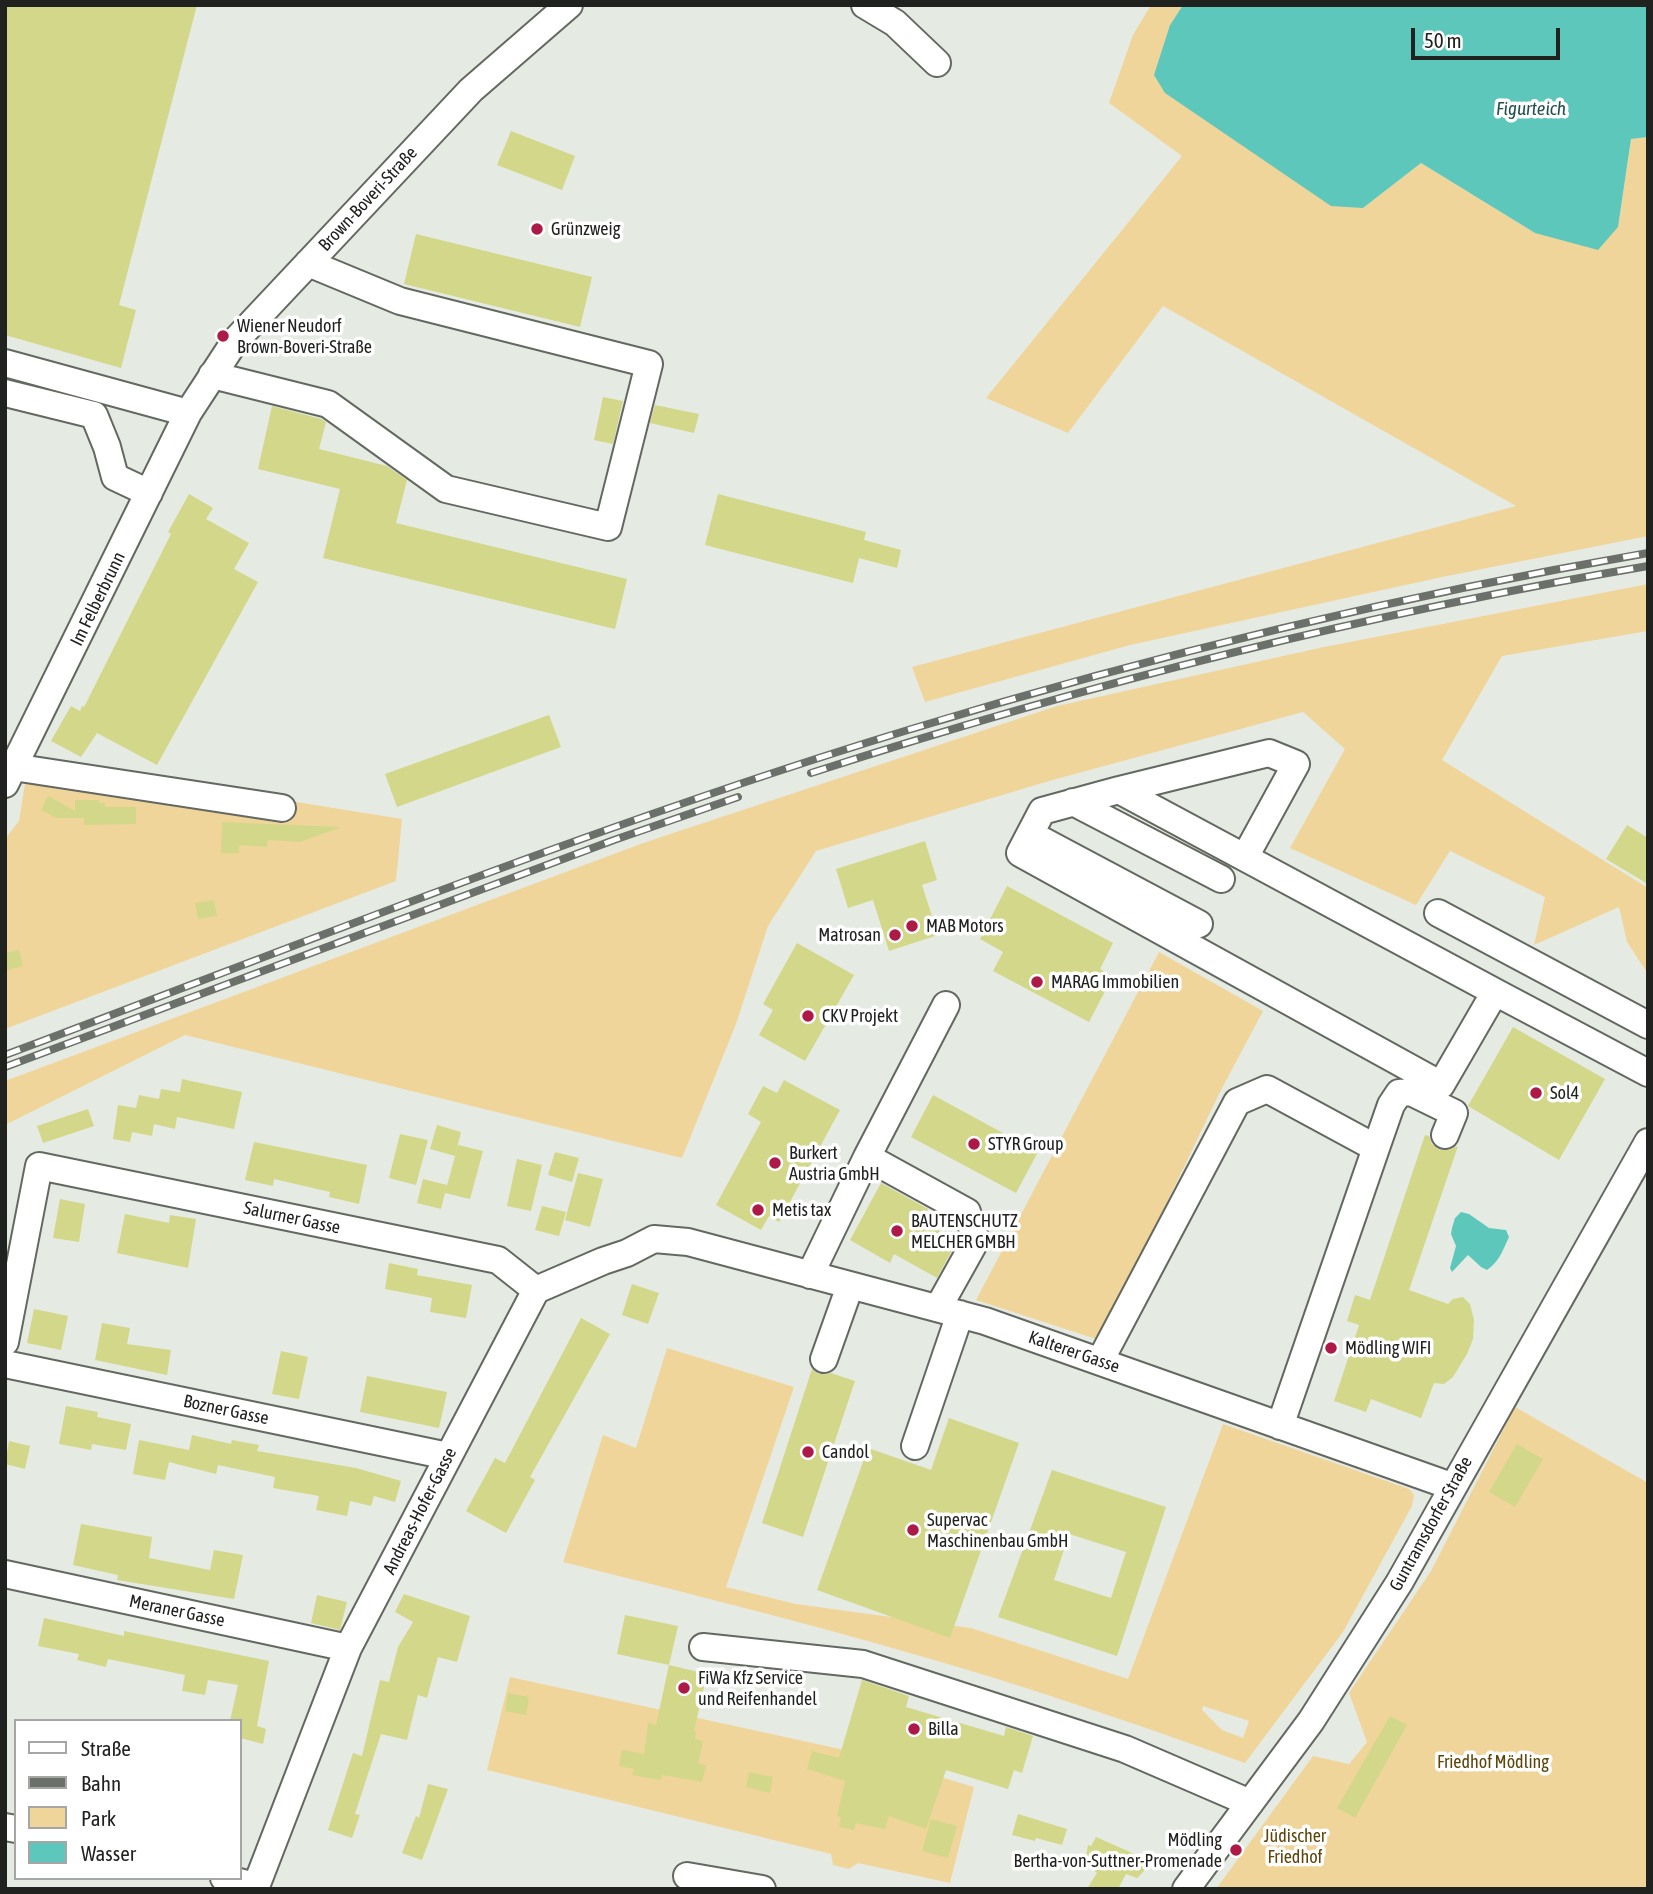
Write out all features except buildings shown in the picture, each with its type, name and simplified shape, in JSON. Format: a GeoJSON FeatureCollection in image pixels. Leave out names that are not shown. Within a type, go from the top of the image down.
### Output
{"type":"FeatureCollection","features":[{"type":"Feature","properties":{"kind":"street","name":"Brown-Boveri-Straße"},"geometry":{"type":"LineString","coordinates":[[188,413],[235,341],[471,90],[569,5]]}},
{"type":"Feature","properties":{"kind":"street"},"geometry":{"type":"LineString","coordinates":[[865,5],[895,23],[937,63]]}},
{"type":"Feature","properties":{"kind":"street"},"geometry":{"type":"LineString","coordinates":[[212,375],[328,404],[446,489],[608,527],[649,365],[400,301],[308,263]]}},
{"type":"Feature","properties":{"kind":"street"},"geometry":{"type":"LineString","coordinates":[[5,363],[188,413]]}},
{"type":"Feature","properties":{"kind":"street"},"geometry":{"type":"LineString","coordinates":[[5,393],[94,415],[115,477],[149,494]]}},
{"type":"Feature","properties":{"kind":"street","name":"Im Felberbrunn"},"geometry":{"type":"LineString","coordinates":[[9,775],[188,413]]}},
{"type":"Feature","properties":{"kind":"street"},"geometry":{"type":"LineString","coordinates":[[1244,857],[1296,764],[1269,753],[1042,811],[1020,853],[1441,1085],[1495,992]]}},
{"type":"Feature","properties":{"kind":"street"},"geometry":{"type":"LineString","coordinates":[[9,775],[282,808]]}},
{"type":"Feature","properties":{"kind":"street"},"geometry":{"type":"LineString","coordinates":[[1119,790],[1648,1073]]}},
{"type":"Feature","properties":{"kind":"street"},"geometry":{"type":"LineString","coordinates":[[1073,802],[1220,879]]}},
{"type":"Feature","properties":{"kind":"street"},"geometry":{"type":"LineString","coordinates":[[1030,834],[1199,924]]}},
{"type":"Feature","properties":{"kind":"street"},"geometry":{"type":"LineString","coordinates":[[1438,913],[1648,1025]]}},
{"type":"Feature","properties":{"kind":"street"},"geometry":{"type":"LineString","coordinates":[[810,1275],[867,1157],[946,1005]]}},
{"type":"Feature","properties":{"kind":"street"},"geometry":{"type":"LineString","coordinates":[[1100,1361],[1237,1102],[1267,1090],[1376,1148]]}},
{"type":"Feature","properties":{"kind":"street"},"geometry":{"type":"LineString","coordinates":[[1280,1426],[1391,1105],[1399,1093],[1411,1092],[1454,1114],[1445,1135]]}},
{"type":"Feature","properties":{"kind":"street","name":"Guntramsdorfer Straße"},"geometry":{"type":"LineString","coordinates":[[1186,1889],[1311,1721],[1399,1583],[1451,1486],[1648,1143]]}},
{"type":"Feature","properties":{"kind":"street"},"geometry":{"type":"LineString","coordinates":[[867,1157],[967,1212],[976,1240],[949,1311],[915,1446]]}},
{"type":"Feature","properties":{"kind":"street","name":"Salurner Gasse"},"geometry":{"type":"LineString","coordinates":[[5,1342],[39,1166],[498,1260],[536,1290]]}},
{"type":"Feature","properties":{"kind":"street","name":"Kalterer Gasse"},"geometry":{"type":"LineString","coordinates":[[536,1290],[627,1253],[653,1239],[688,1242],[985,1321],[1100,1361],[1210,1413],[1280,1426],[1451,1486]]}},
{"type":"Feature","properties":{"kind":"street"},"geometry":{"type":"LineString","coordinates":[[824,1359],[850,1286]]}},
{"type":"Feature","properties":{"kind":"street","name":"Andreas-Hofer-Gasse"},"geometry":{"type":"LineString","coordinates":[[255,1887],[348,1648],[536,1290]]}},
{"type":"Feature","properties":{"kind":"street","name":"Bozner Gasse"},"geometry":{"type":"LineString","coordinates":[[5,1364],[448,1456]]}},
{"type":"Feature","properties":{"kind":"street","name":"Meraner Gasse"},"geometry":{"type":"LineString","coordinates":[[5,1574],[348,1648]]}},
{"type":"Feature","properties":{"kind":"street"},"geometry":{"type":"LineString","coordinates":[[703,1647],[863,1664],[987,1694],[1251,1803]]}},
{"type":"Feature","properties":{"kind":"street"},"geometry":{"type":"LineString","coordinates":[[687,1876],[762,1889]]}},
{"type":"Feature","properties":{"kind":"street"},"geometry":{"type":"LineString","coordinates":[[231,1880],[255,1887]]}},
{"type":"Feature","properties":{"kind":"green space"},"geometry":{"type":"Polygon","coordinates":[[[1151,5],[1183,5],[1170,25],[1363,208],[1421,163],[1535,233],[1618,227],[1631,139],[1648,137],[1648,536],[1447,576],[1130,645],[925,702],[912,667],[1516,506],[1163,306],[1068,433],[986,398],[1182,156],[1109,103],[1133,35],[1151,5]]]}},
{"type":"Feature","properties":{"kind":"green space"},"geometry":{"type":"Polygon","coordinates":[[[1648,584],[1648,631],[1502,656],[1442,760],[1648,888],[1648,974],[1627,942],[1619,907],[1534,945],[1545,897],[1450,851],[1416,905],[1290,848],[1345,749],[1303,712],[1049,781],[816,851],[768,926],[736,1024],[682,1158],[185,1035],[5,1125],[5,1081],[646,842],[1057,706],[1324,647],[1648,584]]]}},
{"type":"Feature","properties":{"kind":"green space"},"geometry":{"type":"Polygon","coordinates":[[[29,759],[402,819],[396,881],[5,1029],[5,839],[19,821],[29,759]]]}},
{"type":"Feature","properties":{"kind":"green space"},"geometry":{"type":"Polygon","coordinates":[[[1159,952],[1263,1011],[1219,1094],[1109,1323],[1099,1340],[976,1300],[1159,952]]]}},
{"type":"Feature","properties":{"kind":"green space"},"geometry":{"type":"Polygon","coordinates":[[[667,1348],[794,1387],[726,1587],[796,1604],[971,1628],[1128,1679],[1223,1424],[1409,1489],[1414,1495],[1412,1506],[1343,1632],[1245,1763],[958,1667],[810,1625],[563,1562],[603,1435],[636,1448],[667,1348]],[[1203,1706],[1202,1710],[1222,1730],[1243,1738],[1249,1721],[1203,1706]]]}},
{"type":"Feature","properties":{"kind":"green space","name":"Friedhof Mödling"},"geometry":{"type":"Polygon","coordinates":[[[1515,1407],[1648,1483],[1648,1889],[1216,1889],[1313,1756],[1349,1764],[1367,1742],[1349,1693],[1431,1571],[1515,1407]]]}},
{"type":"Feature","properties":{"kind":"green space"},"geometry":{"type":"Polygon","coordinates":[[[510,1677],[863,1754],[974,1787],[950,1883],[858,1863],[849,1869],[833,1865],[831,1854],[487,1770],[510,1677]]]}},
{"type":"Feature","properties":{"kind":"water","name":"Figurteich"},"geometry":{"type":"Polygon","coordinates":[[[1183,5],[1648,5],[1648,137],[1631,139],[1618,227],[1598,250],[1535,233],[1421,163],[1363,208],[1331,206],[1165,93],[1154,75],[1170,25],[1183,5]]]}},
{"type":"Feature","properties":{"kind":"water"},"geometry":{"type":"Polygon","coordinates":[[[1461,1212],[1469,1214],[1489,1228],[1506,1230],[1509,1237],[1505,1247],[1487,1270],[1468,1255],[1452,1272],[1450,1268],[1456,1246],[1451,1234],[1452,1228],[1455,1218],[1461,1212]]]}},
{"type":"Feature","properties":{"kind":"railway"},"geometry":{"type":"LineString","coordinates":[[5,1055],[567,844],[680,804],[908,730],[1091,677],[1275,630],[1461,588],[1648,553]]}},
{"type":"Feature","properties":{"kind":"railway"},"geometry":{"type":"LineString","coordinates":[[811,773],[1017,710],[1225,654],[1436,606],[1648,566]]}},
{"type":"Feature","properties":{"kind":"railway"},"geometry":{"type":"LineString","coordinates":[[5,1067],[614,840],[738,797]]}},
{"type":"Feature","properties":{"kind":"place","name":"Grünzweig"},"geometry":{"type":"Point","coordinates":[537,229]}},
{"type":"Feature","properties":{"kind":"place","name":"Wiener Neudorf Brown-Boveri-Straße"},"geometry":{"type":"Point","coordinates":[223,336]}},
{"type":"Feature","properties":{"kind":"place","name":"MAB Motors"},"geometry":{"type":"Point","coordinates":[912,926]}},
{"type":"Feature","properties":{"kind":"place","name":"Matrosan"},"geometry":{"type":"Point","coordinates":[895,935]}},
{"type":"Feature","properties":{"kind":"place","name":"MARAG Immobilien"},"geometry":{"type":"Point","coordinates":[1037,982]}},
{"type":"Feature","properties":{"kind":"place","name":"CKV Projekt"},"geometry":{"type":"Point","coordinates":[808,1016]}},
{"type":"Feature","properties":{"kind":"place","name":"Sol4"},"geometry":{"type":"Point","coordinates":[1536,1093]}},
{"type":"Feature","properties":{"kind":"place","name":"STYR Group"},"geometry":{"type":"Point","coordinates":[974,1144]}},
{"type":"Feature","properties":{"kind":"place","name":"Burkert Austria GmbH"},"geometry":{"type":"Point","coordinates":[775,1163]}},
{"type":"Feature","properties":{"kind":"place","name":"Metis tax"},"geometry":{"type":"Point","coordinates":[758,1210]}},
{"type":"Feature","properties":{"kind":"place","name":"BAUTENSCHUTZ MELCHER GMBH"},"geometry":{"type":"Point","coordinates":[897,1231]}},
{"type":"Feature","properties":{"kind":"place","name":"Mödling WIFI"},"geometry":{"type":"Point","coordinates":[1331,1348]}},
{"type":"Feature","properties":{"kind":"place","name":"Candol"},"geometry":{"type":"Point","coordinates":[808,1452]}},
{"type":"Feature","properties":{"kind":"place","name":"Supervac Maschinenbau GmbH"},"geometry":{"type":"Point","coordinates":[913,1530]}},
{"type":"Feature","properties":{"kind":"place","name":"FiWa Kfz Service und Reifenhandel"},"geometry":{"type":"Point","coordinates":[684,1688]}},
{"type":"Feature","properties":{"kind":"place","name":"Billa"},"geometry":{"type":"Point","coordinates":[914,1729]}},
{"type":"Feature","properties":{"kind":"place","name":"Mödling Bertha-von-Suttner-Promenade"},"geometry":{"type":"Point","coordinates":[1236,1850]}},
{"type":"Feature","properties":{"kind":"park label","name":"Jüdischer Friedhof"},"geometry":{"type":"Point","coordinates":[1295,1846]}}]}
